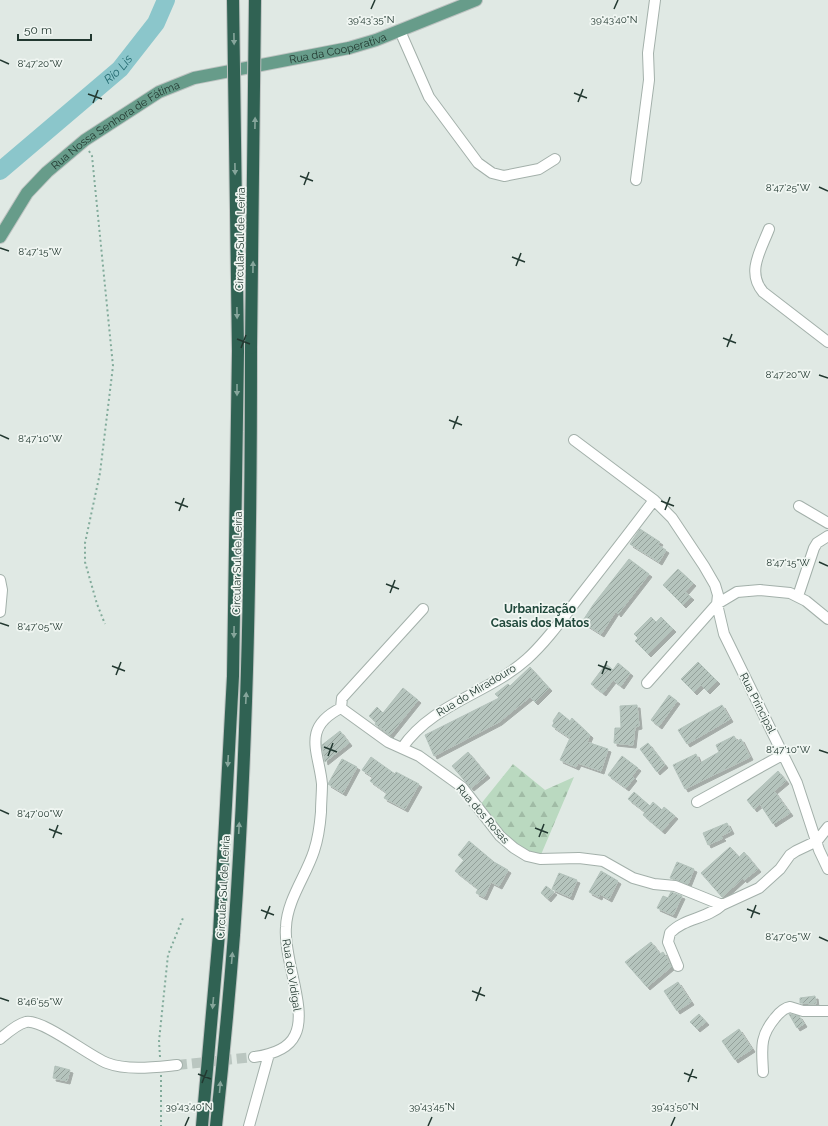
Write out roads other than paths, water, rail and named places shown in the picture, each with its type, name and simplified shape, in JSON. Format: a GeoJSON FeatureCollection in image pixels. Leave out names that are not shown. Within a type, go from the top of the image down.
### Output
{"type":"FeatureCollection","features":[{"type":"Feature","properties":{"kind":"highway","name":"Circular Sul de Leiria"},"geometry":{"type":"LineString","coordinates":[[202,1126],[219,934],[233,676],[238,351],[233,0]]}},
{"type":"Feature","properties":{"kind":"highway","name":"Circular Sul de Leiria"},"geometry":{"type":"LineString","coordinates":[[216,1126],[234,934],[247,671],[251,499],[251,348],[256,0]]}},
{"type":"Feature","properties":{"kind":"main road","name":"Rua da Cooperativa"},"geometry":{"type":"LineString","coordinates":[[265,64],[349,48],[400,31],[476,0]]}},
{"type":"Feature","properties":{"kind":"main road","name":"Rua Nossa Senhora de Fátima"},"geometry":{"type":"LineString","coordinates":[[0,237],[20,204],[36,182],[62,158],[85,140],[146,100],[178,83],[194,78],[265,64]]}},
{"type":"Feature","properties":{"kind":"street"},"geometry":{"type":"LineString","coordinates":[[636,180],[649,80],[648,53],[655,0]]}},
{"type":"Feature","properties":{"kind":"street"},"geometry":{"type":"LineString","coordinates":[[400,31],[429,97],[478,163],[492,173],[504,176],[539,169],[555,159]]}},
{"type":"Feature","properties":{"kind":"street"},"geometry":{"type":"LineString","coordinates":[[769,229],[755,267],[755,277],[760,288],[828,342]]}},
{"type":"Feature","properties":{"kind":"street","name":"Rua Principal"},"geometry":{"type":"LineString","coordinates":[[574,440],[654,500],[672,518],[704,566],[715,585],[718,595],[717,604],[724,634],[797,783],[828,869]]}},
{"type":"Feature","properties":{"kind":"street","name":"Rua do Miradouro"},"geometry":{"type":"LineString","coordinates":[[402,748],[411,735],[430,718],[508,673],[526,660],[548,638],[654,500]]}},
{"type":"Feature","properties":{"kind":"street"},"geometry":{"type":"LineString","coordinates":[[799,506],[828,524]]}},
{"type":"Feature","properties":{"kind":"street"},"geometry":{"type":"LineString","coordinates":[[798,596],[814,548],[817,543],[828,536]]}},
{"type":"Feature","properties":{"kind":"street"},"geometry":{"type":"LineString","coordinates":[[0,580],[2,590],[0,612]]}},
{"type":"Feature","properties":{"kind":"street"},"geometry":{"type":"LineString","coordinates":[[646,683],[717,604],[730,595],[744,590],[783,592],[798,596],[828,619]]}},
{"type":"Feature","properties":{"kind":"street"},"geometry":{"type":"LineString","coordinates":[[341,708],[342,698],[424,609]]}},
{"type":"Feature","properties":{"kind":"street","name":"Rua dos Rosas"},"geometry":{"type":"LineString","coordinates":[[341,708],[388,742],[419,756],[462,787],[500,836],[514,848],[527,856],[540,858],[579,858],[603,861],[633,878],[654,884],[675,886],[722,905]]}},
{"type":"Feature","properties":{"kind":"street","name":"Rua do Vidigal"},"geometry":{"type":"LineString","coordinates":[[254,1057],[276,1052],[290,1041],[295,1035],[298,1026],[298,999],[286,951],[288,911],[314,851],[318,832],[322,786],[314,746],[315,738],[322,723],[332,713],[341,708]]}},
{"type":"Feature","properties":{"kind":"street"},"geometry":{"type":"LineString","coordinates":[[697,802],[784,754]]}},
{"type":"Feature","properties":{"kind":"street"},"geometry":{"type":"LineString","coordinates":[[678,966],[668,942],[670,933],[680,925],[716,910],[722,905],[760,888],[780,869],[790,855],[817,841],[828,827]]}},
{"type":"Feature","properties":{"kind":"street"},"geometry":{"type":"LineString","coordinates":[[763,1072],[762,1038],[766,1029],[779,1013],[790,1007],[803,1011],[828,1011]]}},
{"type":"Feature","properties":{"kind":"street"},"geometry":{"type":"LineString","coordinates":[[0,1039],[8,1032],[26,1022],[35,1023],[107,1063],[119,1066],[161,1067],[178,1065]]}},
{"type":"Feature","properties":{"kind":"street"},"geometry":{"type":"LineString","coordinates":[[249,1126],[269,1054]]}},
{"type":"Feature","properties":{"kind":"waterway","name":"Rio Lis"},"geometry":{"type":"LineString","coordinates":[[0,171],[120,69],[156,23],[166,0]]}},
{"type":"Feature","properties":{"kind":"tunnel"},"geometry":{"type":"LineString","coordinates":[[177,1065],[254,1057]]}},
{"type":"Feature","properties":{"kind":"district","name":"Urbanização Casais dos Matos"},"geometry":{"type":"Point","coordinates":[540,616]}}]}
